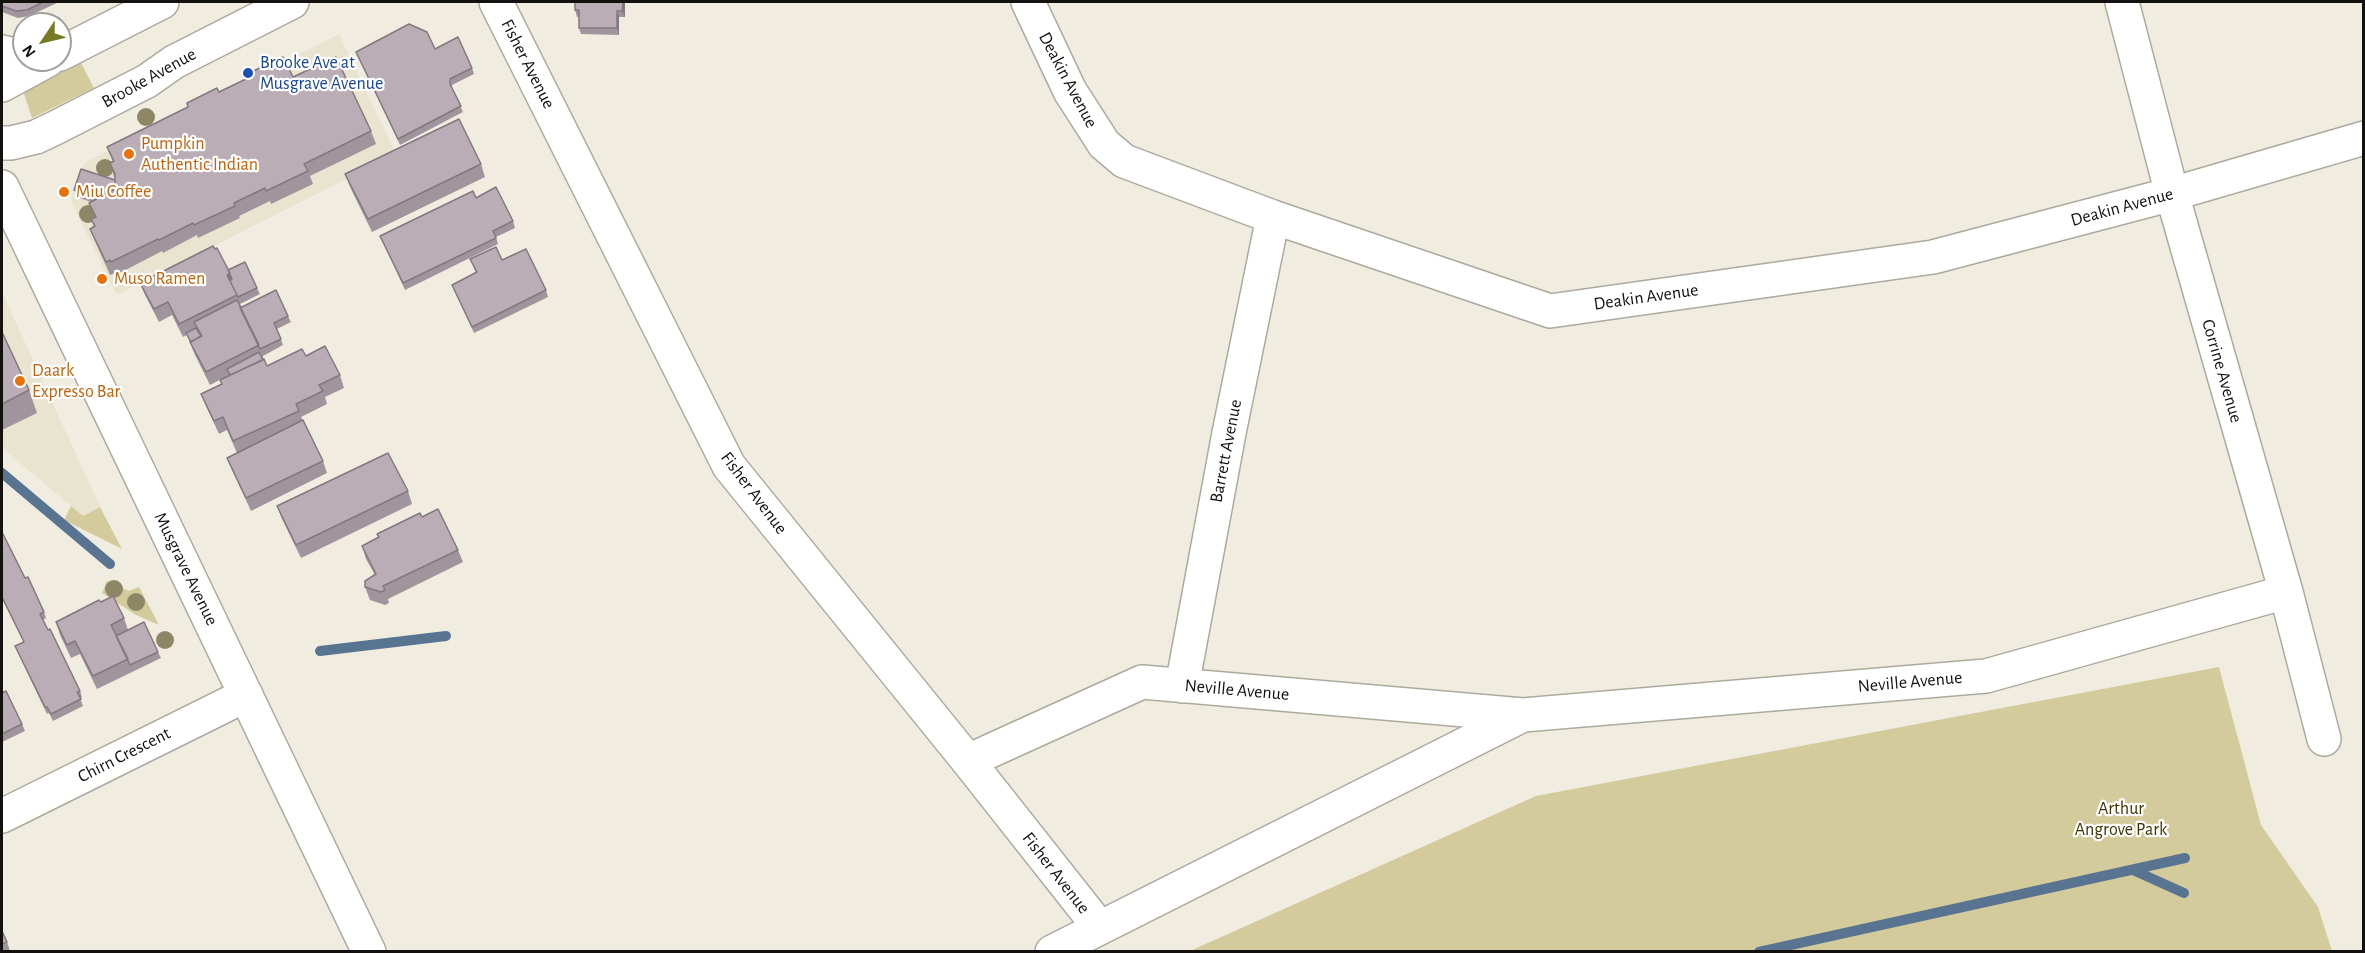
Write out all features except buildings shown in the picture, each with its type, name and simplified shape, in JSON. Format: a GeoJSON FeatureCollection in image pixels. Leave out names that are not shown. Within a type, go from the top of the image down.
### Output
{"type":"FeatureCollection","features":[{"type":"Feature","properties":{"kind":"street"},"geometry":{"type":"LineString","coordinates":[[72,48],[162,2]]}},
{"type":"Feature","properties":{"kind":"street","name":"Brooke Avenue"},"geometry":{"type":"LineString","coordinates":[[2,143],[36,137],[55,128],[147,81],[174,62],[292,2]]}},
{"type":"Feature","properties":{"kind":"street","name":"Fisher Avenue"},"geometry":{"type":"LineString","coordinates":[[496,2],[729,466],[1100,928]]}},
{"type":"Feature","properties":{"kind":"street","name":"Deakin Avenue"},"geometry":{"type":"LineString","coordinates":[[1028,2],[1070,91],[1104,144],[1124,161],[1273,217],[1550,311],[1933,257],[2172,194],[2364,138]]}},
{"type":"Feature","properties":{"kind":"street","name":"Corrine Avenue"},"geometry":{"type":"LineString","coordinates":[[2122,2],[2172,194],[2286,592],[2324,739]]}},
{"type":"Feature","properties":{"kind":"street"},"geometry":{"type":"LineString","coordinates":[[2,85],[26,72]]}},
{"type":"Feature","properties":{"kind":"street","name":"Musgrave Avenue"},"geometry":{"type":"LineString","coordinates":[[2,188],[369,951]]}},
{"type":"Feature","properties":{"kind":"street","name":"Barrett Avenue"},"geometry":{"type":"LineString","coordinates":[[1182,686],[1273,217]]}},
{"type":"Feature","properties":{"kind":"street","name":"Neville Avenue"},"geometry":{"type":"LineString","coordinates":[[968,761],[1142,682],[1523,716],[1986,676],[2286,592]]}},
{"type":"Feature","properties":{"kind":"street","name":"Chirn Crescent"},"geometry":{"type":"LineString","coordinates":[[2,816],[246,695]]}},
{"type":"Feature","properties":{"kind":"street","name":"Neville Avenue"},"geometry":{"type":"LineString","coordinates":[[1052,951],[1523,716]]}},
{"type":"Feature","properties":{"kind":"shaded area"},"geometry":{"type":"Polygon","coordinates":[[[339,34],[396,154],[117,295],[71,201],[84,163],[339,34]]]}},
{"type":"Feature","properties":{"kind":"shaded area"},"geometry":{"type":"Polygon","coordinates":[[[2,292],[100,507],[83,516],[2,448],[2,292]]]}},
{"type":"Feature","properties":{"kind":"green space"},"geometry":{"type":"Polygon","coordinates":[[[79,59],[94,88],[32,118],[22,88],[53,72],[72,72],[72,63],[79,59]]]}},
{"type":"Feature","properties":{"kind":"green space"},"geometry":{"type":"Polygon","coordinates":[[[71,506],[83,516],[100,507],[122,549],[64,520],[71,506]]]}},
{"type":"Feature","properties":{"kind":"green space"},"geometry":{"type":"Polygon","coordinates":[[[107,581],[129,591],[139,587],[159,625],[136,615],[102,593],[107,581]]]}},
{"type":"Feature","properties":{"kind":"green space","name":"Arthur Angrove Park"},"geometry":{"type":"Polygon","coordinates":[[[2219,667],[2261,825],[2318,907],[2332,951],[1190,951],[1536,796],[2219,667]]]}},
{"type":"Feature","properties":{"kind":"waterway"},"geometry":{"type":"LineString","coordinates":[[2,473],[110,564]]}},
{"type":"Feature","properties":{"kind":"waterway"},"geometry":{"type":"LineString","coordinates":[[320,651],[446,636]]}},
{"type":"Feature","properties":{"kind":"waterway"},"geometry":{"type":"LineString","coordinates":[[1759,952],[2185,858]]}},
{"type":"Feature","properties":{"kind":"waterway"},"geometry":{"type":"LineString","coordinates":[[2133,870],[2184,893]]}},
{"type":"Feature","properties":{"kind":"place","name":"Brooke Ave at Musgrave Avenue"},"geometry":{"type":"Point","coordinates":[248,73]}},
{"type":"Feature","properties":{"kind":"place","name":"Pumpkin Authentic Indian"},"geometry":{"type":"Point","coordinates":[129,154]}},
{"type":"Feature","properties":{"kind":"place","name":"Miu Coffee"},"geometry":{"type":"Point","coordinates":[64,192]}},
{"type":"Feature","properties":{"kind":"place","name":"Muso Ramen"},"geometry":{"type":"Point","coordinates":[102,279]}},
{"type":"Feature","properties":{"kind":"place","name":"Daark Expresso Bar"},"geometry":{"type":"Point","coordinates":[20,381]}}]}
